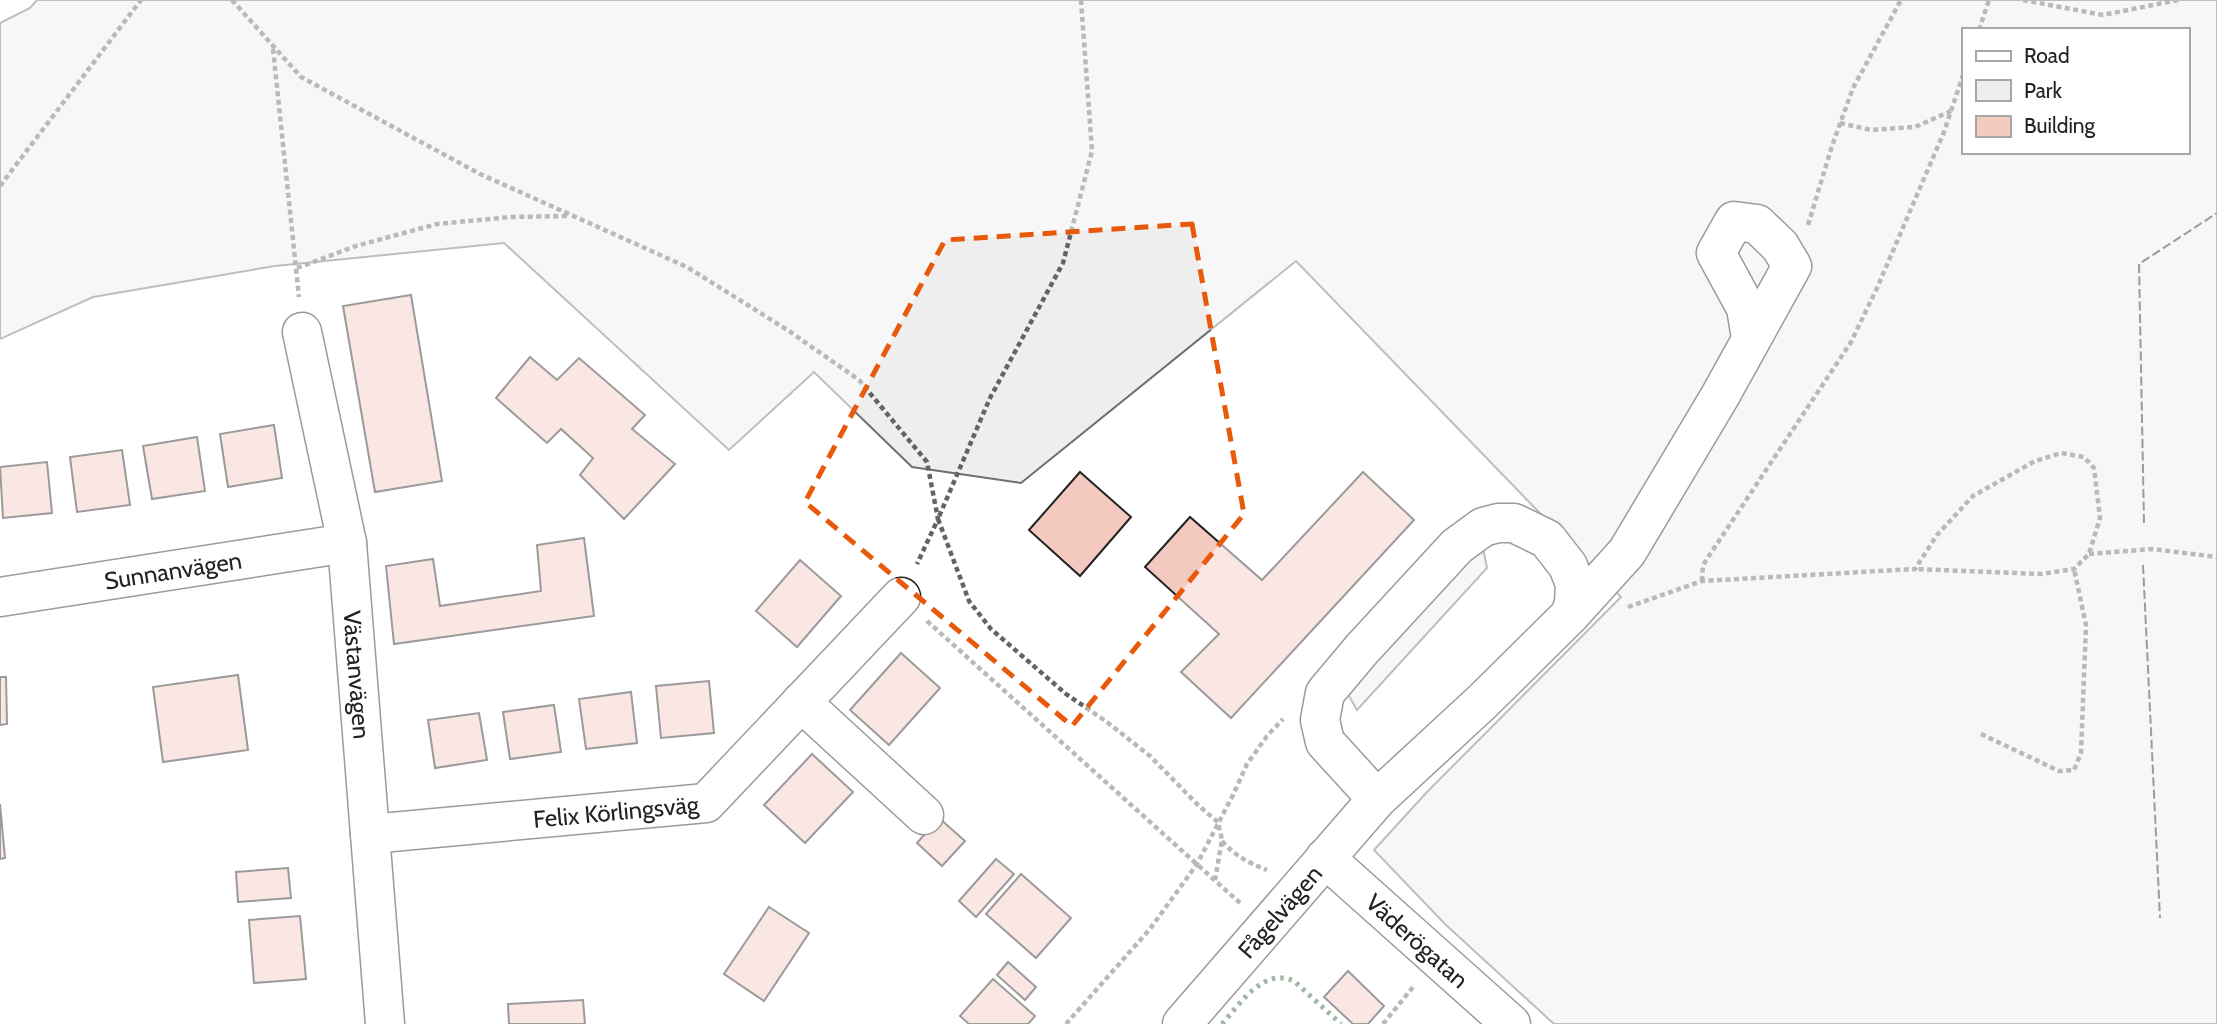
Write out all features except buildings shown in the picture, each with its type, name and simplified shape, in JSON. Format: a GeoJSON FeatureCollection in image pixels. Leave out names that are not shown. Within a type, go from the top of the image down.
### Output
{"type":"FeatureCollection","features":[{"type":"Feature","properties":{"kind":"street"},"geometry":{"type":"LineString","coordinates":[[1751,338],[1746,308],[1716,253],[1734,221],[1757,224],[1780,246],[1792,266]]}},
{"type":"Feature","properties":{"kind":"street","name":"Fågelvägen"},"geometry":{"type":"LineString","coordinates":[[1182,1024],[1377,799],[1482,702],[1570,615],[1627,552],[1720,396],[1792,266]]}},
{"type":"Feature","properties":{"kind":"street","name":"Västanvägen"},"geometry":{"type":"LineString","coordinates":[[302,331],[347,543],[385,1024]]}},
{"type":"Feature","properties":{"kind":"street"},"geometry":{"type":"LineString","coordinates":[[1377,799],[1325,742],[1320,720],[1325,693],[1457,546],[1483,527],[1498,523],[1514,523],[1531,529],[1547,539],[1568,566],[1575,584],[1570,615]]}},
{"type":"Feature","properties":{"kind":"street","name":"Sunnanvägen"},"geometry":{"type":"LineString","coordinates":[[0,597],[347,543]]}},
{"type":"Feature","properties":{"kind":"street","name":"Felix Körlingsväg"},"geometry":{"type":"LineString","coordinates":[[370,834],[706,803],[901,597]]}},
{"type":"Feature","properties":{"kind":"street"},"geometry":{"type":"LineString","coordinates":[[801,702],[924,815]]}},
{"type":"Feature","properties":{"kind":"street","name":"Väderögatan"},"geometry":{"type":"LineString","coordinates":[[1317,868],[1510,1024]]}},
{"type":"Feature","properties":{"kind":"path"},"geometry":{"type":"LineString","coordinates":[[0,186],[141,0]]}},
{"type":"Feature","properties":{"kind":"path"},"geometry":{"type":"LineString","coordinates":[[232,0],[301,77],[480,174],[687,267],[789,331],[859,380],[927,462],[939,519],[970,601],[990,629],[1066,695],[1107,722],[1150,756],[1218,822],[1222,840],[1215,880]]}},
{"type":"Feature","properties":{"kind":"path"},"geometry":{"type":"LineString","coordinates":[[1081,0],[1092,151],[1063,263],[990,398],[939,519],[901,597],[1266,926]]}},
{"type":"Feature","properties":{"kind":"path"},"geometry":{"type":"LineString","coordinates":[[1792,266],[1810,221],[1853,88],[1901,0]]}},
{"type":"Feature","properties":{"kind":"path"},"geometry":{"type":"LineString","coordinates":[[1980,28],[1989,0]]}},
{"type":"Feature","properties":{"kind":"path"},"geometry":{"type":"LineString","coordinates":[[2023,0],[2103,15],[2178,0]]}},
{"type":"Feature","properties":{"kind":"path"},"geometry":{"type":"LineString","coordinates":[[273,48],[302,331]]}},
{"type":"Feature","properties":{"kind":"path"},"geometry":{"type":"LineString","coordinates":[[1702,581],[1703,565],[1851,342],[1944,132],[1962,78]]}},
{"type":"Feature","properties":{"kind":"path"},"geometry":{"type":"LineString","coordinates":[[1840,123],[1871,130],[1915,127],[1951,111]]}},
{"type":"Feature","properties":{"kind":"path"},"geometry":{"type":"LineString","coordinates":[[297,268],[356,246],[437,223],[572,215]]}},
{"type":"Feature","properties":{"kind":"path"},"geometry":{"type":"LineString","coordinates":[[1570,615],[1587,619],[1618,611],[1702,581],[1915,569],[2041,575],[2074,569],[2089,554],[2100,517],[2094,468],[2084,457],[2061,453],[2035,461],[1973,496],[1937,536],[1915,569]]}},
{"type":"Feature","properties":{"kind":"path"},"geometry":{"type":"LineString","coordinates":[[2089,554],[2152,549],[2217,557]]}},
{"type":"Feature","properties":{"kind":"path"},"geometry":{"type":"LineString","coordinates":[[1981,734],[2059,771],[2074,770],[2081,753],[2086,625],[2074,569]]}},
{"type":"Feature","properties":{"kind":"path"},"geometry":{"type":"LineString","coordinates":[[1066,1024],[1150,929],[1197,863],[1247,764],[1284,718]]}},
{"type":"Feature","properties":{"kind":"path"},"geometry":{"type":"LineString","coordinates":[[1222,840],[1232,852],[1251,864],[1272,872],[1317,868]]}},
{"type":"Feature","properties":{"kind":"path"},"geometry":{"type":"LineString","coordinates":[[1383,1024],[1418,981]]}},
{"type":"Feature","properties":{"kind":"highlighted area"},"geometry":{"type":"Polygon","coordinates":[[[1192,224],[1244,514],[1072,726],[805,502],[945,240],[1192,224]]]}},
{"type":"Feature","properties":{"kind":"green space"},"geometry":{"type":"Polygon","coordinates":[[[37,0],[2217,0],[2217,1024],[1554,1024],[1445,924],[1374,850],[1427,792],[1621,597],[1296,261],[1021,483],[912,467],[814,372],[729,450],[504,243],[275,266],[93,297],[0,339],[0,23],[30,8],[37,0]]]}},
{"type":"Feature","properties":{"kind":"shaded area"},"geometry":{"type":"Polygon","coordinates":[[[1481,538],[1487,568],[1357,710],[1345,689],[1481,538]]]}},
{"type":"Feature","properties":{"kind":"hedge"},"geometry":{"type":"LineString","coordinates":[[1222,1024],[1262,983],[1283,978],[1294,981],[1341,1024]]}},
{"type":"Feature","properties":{"kind":"fence"},"geometry":{"type":"LineString","coordinates":[[2144,523],[2139,264],[2217,213]]}},
{"type":"Feature","properties":{"kind":"fence"},"geometry":{"type":"LineString","coordinates":[[2143,565],[2160,918]]}}]}
